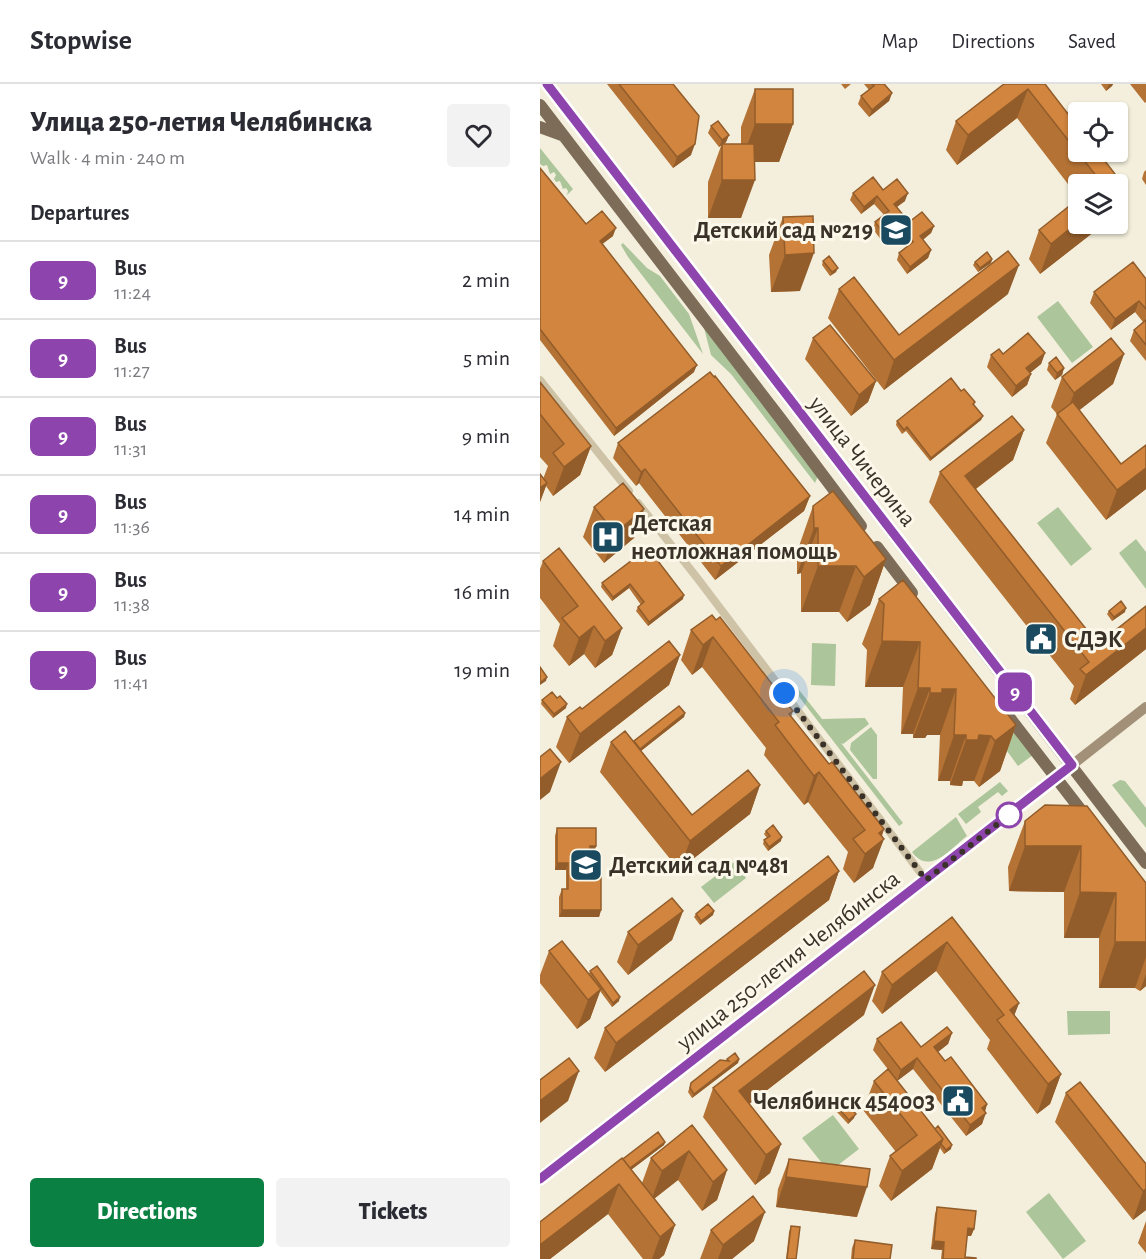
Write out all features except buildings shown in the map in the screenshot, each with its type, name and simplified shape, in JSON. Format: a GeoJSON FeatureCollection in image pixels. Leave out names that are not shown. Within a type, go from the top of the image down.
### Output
{"type":"FeatureCollection","features":[{"type":"Feature","properties":{"kind":"main road","name":"улица Чичерина"},"geometry":{"type":"LineString","coordinates":[[547,84],[1146,863]]}},
{"type":"Feature","properties":{"kind":"main road","name":"улица Чичерина"},"geometry":{"type":"LineString","coordinates":[[540,105],[922,606]]}},
{"type":"Feature","properties":{"kind":"main road"},"geometry":{"type":"LineString","coordinates":[[540,127],[564,136]]}},
{"type":"Feature","properties":{"kind":"main road"},"geometry":{"type":"LineString","coordinates":[[780,418],[794,407]]}},
{"type":"Feature","properties":{"kind":"main road"},"geometry":{"type":"LineString","coordinates":[[999,704],[1095,829]]}},
{"type":"Feature","properties":{"kind":"main road","name":"улица 250-летия Челябинска"},"geometry":{"type":"LineString","coordinates":[[1056,778],[1072,765]]}},
{"type":"Feature","properties":{"kind":"street"},"geometry":{"type":"LineString","coordinates":[[540,380],[698,579],[926,880]]}},
{"type":"Feature","properties":{"kind":"street","name":"улица 250-летия Челябинска"},"geometry":{"type":"LineString","coordinates":[[1072,765],[1146,707]]}},
{"type":"Feature","properties":{"kind":"street","name":"улица 250-летия Челябинска"},"geometry":{"type":"LineString","coordinates":[[540,1179],[1056,778]]}},
{"type":"Feature","properties":{"kind":"green space"},"geometry":{"type":"Polygon","coordinates":[[[540,148],[573,189],[567,195],[566,188],[563,189],[560,181],[556,182],[554,179],[556,175],[554,172],[550,174],[547,165],[540,164],[540,148]]]}},
{"type":"Feature","properties":{"kind":"green space"},"geometry":{"type":"Polygon","coordinates":[[[623,243],[647,268],[660,276],[689,314],[703,354],[628,257],[621,245],[623,243]]]}},
{"type":"Feature","properties":{"kind":"green space"},"geometry":{"type":"Polygon","coordinates":[[[1058,301],[1093,347],[1072,363],[1037,317],[1058,301]]]}},
{"type":"Feature","properties":{"kind":"green space"},"geometry":{"type":"Polygon","coordinates":[[[703,324],[818,476],[815,483],[731,374],[711,355],[703,324]]]}},
{"type":"Feature","properties":{"kind":"green space"},"geometry":{"type":"Polygon","coordinates":[[[1058,507],[1092,549],[1071,566],[1037,523],[1058,507]]]}},
{"type":"Feature","properties":{"kind":"green space"},"geometry":{"type":"Polygon","coordinates":[[[1136,539],[1146,552],[1146,589],[1119,553],[1136,539]]]}},
{"type":"Feature","properties":{"kind":"green space"},"geometry":{"type":"Polygon","coordinates":[[[812,643],[836,644],[835,686],[811,685],[812,643]]]}},
{"type":"Feature","properties":{"kind":"green space"},"geometry":{"type":"Polygon","coordinates":[[[796,686],[822,719],[865,718],[869,724],[843,744],[841,743],[903,823],[899,826],[793,689],[796,686]]]}},
{"type":"Feature","properties":{"kind":"green space"},"geometry":{"type":"Polygon","coordinates":[[[999,710],[1033,755],[1018,766],[985,721],[999,710]]]}},
{"type":"Feature","properties":{"kind":"green space"},"geometry":{"type":"Polygon","coordinates":[[[871,727],[877,735],[877,779],[873,779],[850,750],[851,743],[871,727]]]}},
{"type":"Feature","properties":{"kind":"green space"},"geometry":{"type":"Polygon","coordinates":[[[1120,780],[1125,781],[1146,808],[1146,828],[1112,785],[1120,780]]]}},
{"type":"Feature","properties":{"kind":"green space"},"geometry":{"type":"Polygon","coordinates":[[[1000,782],[1008,791],[1002,796],[998,792],[978,807],[981,812],[966,824],[958,814],[1000,782]]]}},
{"type":"Feature","properties":{"kind":"green space"},"geometry":{"type":"Polygon","coordinates":[[[956,817],[967,836],[947,853],[933,861],[926,861],[919,859],[912,852],[956,817]]]}},
{"type":"Feature","properties":{"kind":"green space"},"geometry":{"type":"Polygon","coordinates":[[[734,862],[746,878],[714,903],[701,887],[734,862]]]}},
{"type":"Feature","properties":{"kind":"green space"},"geometry":{"type":"Polygon","coordinates":[[[1067,1011],[1110,1011],[1110,1034],[1068,1035],[1067,1011]]]}},
{"type":"Feature","properties":{"kind":"green space"},"geometry":{"type":"Polygon","coordinates":[[[833,1115],[859,1149],[829,1172],[802,1138],[833,1115]]]}},
{"type":"Feature","properties":{"kind":"green space"},"geometry":{"type":"Polygon","coordinates":[[[1049,1193],[1086,1241],[1063,1259],[1026,1212],[1049,1193]]]}},
{"type":"Feature","properties":{"kind":"bus line","name":"9"},"geometry":{"type":"LineString","coordinates":[[540,1179],[1039,793],[1072,765],[547,84]]}},
{"type":"Feature","properties":{"kind":"place","name":"Детский сад №219"},"geometry":{"type":"Point","coordinates":[896,230]}},
{"type":"Feature","properties":{"kind":"place","name":"Детская неотложная помощь"},"geometry":{"type":"Point","coordinates":[608,537]}},
{"type":"Feature","properties":{"kind":"place","name":"СДЭК"},"geometry":{"type":"Point","coordinates":[1041,639]}},
{"type":"Feature","properties":{"kind":"place","name":"Детский сад №481"},"geometry":{"type":"Point","coordinates":[586,865]}},
{"type":"Feature","properties":{"kind":"place","name":"Челябинск 454003"},"geometry":{"type":"Point","coordinates":[958,1101]}},
{"type":"Feature","properties":{"kind":"route"},"geometry":{"type":"LineString","coordinates":[[784,693],[926,880],[1009,815]]}}]}
